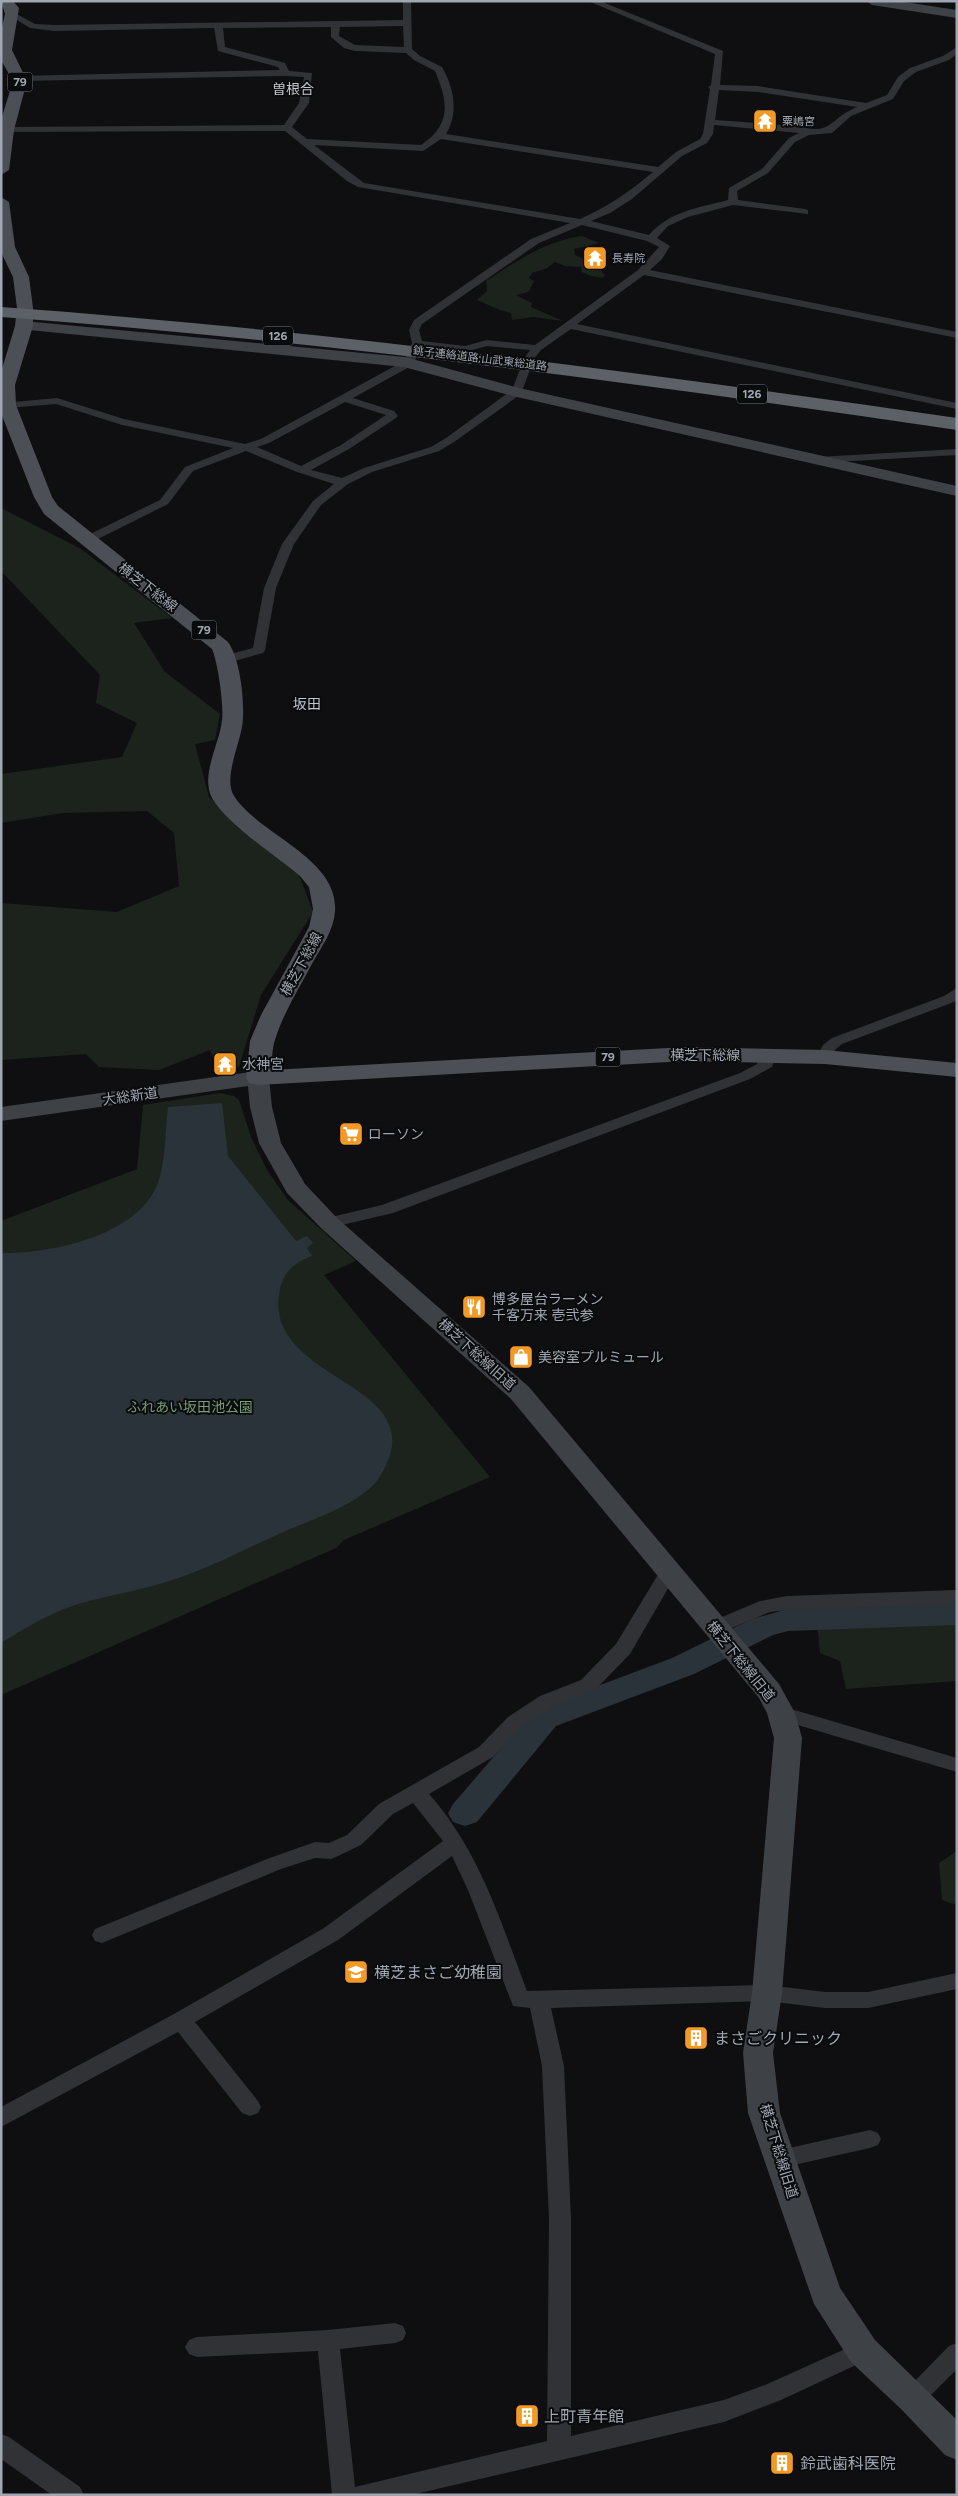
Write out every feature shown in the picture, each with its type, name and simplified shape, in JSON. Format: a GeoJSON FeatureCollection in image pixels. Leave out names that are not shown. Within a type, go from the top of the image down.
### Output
{"type":"FeatureCollection","features":[{"type":"Feature","properties":{"kind":"highway","name":"銚子連絡道路;山武東総道路"},"geometry":{"type":"LineString","coordinates":[[5,312],[245,332],[546,366],[957,424]]}},
{"type":"Feature","properties":{"kind":"main road"},"geometry":{"type":"LineString","coordinates":[[4,1],[12,8],[13,15]]}},
{"type":"Feature","properties":{"kind":"main road","name":"79"},"geometry":{"type":"LineString","coordinates":[[1,170],[6,130],[20,78],[5,51],[13,15]]}},
{"type":"Feature","properties":{"kind":"main road","name":"横芝下総線"},"geometry":{"type":"LineString","coordinates":[[1,202],[7,247],[20,277],[25,308],[24,326],[6,385],[7,405],[43,497],[51,510],[210,635],[221,646],[227,658],[233,719],[219,779],[222,796],[242,817],[308,871],[320,886],[324,909],[321,927],[273,1015],[262,1041],[258,1078],[634,1056],[768,1054],[825,1057],[957,1070]]}},
{"type":"Feature","properties":{"kind":"street"},"geometry":{"type":"LineString","coordinates":[[407,1],[408,50]]}},
{"type":"Feature","properties":{"kind":"street"},"geometry":{"type":"LineString","coordinates":[[88,540],[164,502],[189,469],[220,456],[265,442],[342,398],[409,363],[417,343],[414,330],[418,322],[535,241],[607,211],[629,197],[678,154],[704,140],[708,134],[713,87],[720,53],[592,1]]}},
{"type":"Feature","properties":{"kind":"street"},"geometry":{"type":"LineString","coordinates":[[872,1],[957,14]]}},
{"type":"Feature","properties":{"kind":"street"},"geometry":{"type":"LineString","coordinates":[[13,15],[33,26],[54,28],[408,23]]}},
{"type":"Feature","properties":{"kind":"street"},"geometry":{"type":"LineString","coordinates":[[304,142],[423,148],[439,136],[448,125],[450,100],[439,69],[417,58],[408,50],[347,46],[335,37],[336,24]]}},
{"type":"Feature","properties":{"kind":"street"},"geometry":{"type":"LineString","coordinates":[[218,26],[221,49],[282,65],[286,73]]}},
{"type":"Feature","properties":{"kind":"street"},"geometry":{"type":"LineString","coordinates":[[709,122],[748,124],[797,129],[807,132],[829,131],[848,114],[890,97],[901,78],[913,70],[946,58],[957,50]]}},
{"type":"Feature","properties":{"kind":"street"},"geometry":{"type":"LineString","coordinates":[[20,78],[311,72],[304,103],[287,128]]}},
{"type":"Feature","properties":{"kind":"street"},"geometry":{"type":"LineString","coordinates":[[713,87],[758,88],[866,106]]}},
{"type":"Feature","properties":{"kind":"street"},"geometry":{"type":"LineString","coordinates":[[6,130],[287,128],[350,179],[361,185],[582,222],[651,239],[665,246],[658,257],[642,272],[537,348],[529,359],[517,392],[435,449],[368,470],[344,482],[317,503],[288,544],[270,588],[259,650],[227,658]]}},
{"type":"Feature","properties":{"kind":"street"},"geometry":{"type":"LineString","coordinates":[[733,202],[732,190],[765,171],[792,140],[807,132]]}},
{"type":"Feature","properties":{"kind":"street"},"geometry":{"type":"LineString","coordinates":[[439,136],[661,170]]}},
{"type":"Feature","properties":{"kind":"street"},"geometry":{"type":"LineString","coordinates":[[651,239],[664,224],[685,215],[733,202],[805,212]]}},
{"type":"Feature","properties":{"kind":"street"},"geometry":{"type":"LineString","coordinates":[[642,272],[957,335]]}},
{"type":"Feature","properties":{"kind":"street"},"geometry":{"type":"LineString","coordinates":[[568,325],[957,406]]}},
{"type":"Feature","properties":{"kind":"street"},"geometry":{"type":"LineString","coordinates":[[24,326],[235,344],[409,363],[517,392],[957,490]]}},
{"type":"Feature","properties":{"kind":"street"},"geometry":{"type":"LineString","coordinates":[[417,343],[423,346],[465,349],[487,343],[537,348]]}},
{"type":"Feature","properties":{"kind":"street"},"geometry":{"type":"LineString","coordinates":[[301,470],[345,447],[392,416],[390,413],[342,398]]}},
{"type":"Feature","properties":{"kind":"street"},"geometry":{"type":"LineString","coordinates":[[7,405],[57,401],[122,422],[221,441],[246,448],[329,480],[344,482]]}},
{"type":"Feature","properties":{"kind":"street"},"geometry":{"type":"LineString","coordinates":[[818,460],[957,452]]}},
{"type":"Feature","properties":{"kind":"street"},"geometry":{"type":"LineString","coordinates":[[825,1057],[828,1048],[837,1041],[949,999],[957,992]]}},
{"type":"Feature","properties":{"kind":"street"},"geometry":{"type":"LineString","coordinates":[[329,1223],[388,1208],[744,1076],[764,1067],[768,1054]]}},
{"type":"Feature","properties":{"kind":"street","name":"大総新道"},"geometry":{"type":"LineString","coordinates":[[1,1114],[258,1078]]}},
{"type":"Feature","properties":{"kind":"street","name":"横芝下総線旧道"},"geometry":{"type":"LineString","coordinates":[[258,1078],[261,1107],[270,1143],[280,1165],[295,1188],[329,1223],[520,1393],[606,1494],[668,1573],[769,1691],[781,1713],[788,1738],[767,1993],[758,2053],[764,2113],[826,2294],[863,2350],[957,2444]]}},
{"type":"Feature","properties":{"kind":"street"},"geometry":{"type":"LineString","coordinates":[[102,1935],[274,1864],[314,1850],[331,1851],[354,1840],[386,1809],[486,1752],[515,1722],[547,1702],[588,1685],[623,1649],[668,1573]]}},
{"type":"Feature","properties":{"kind":"street"},"geometry":{"type":"LineString","coordinates":[[715,1628],[767,1606],[787,1603],[957,1597]]}},
{"type":"Feature","properties":{"kind":"street"},"geometry":{"type":"LineString","coordinates":[[781,1713],[957,1765]]}},
{"type":"Feature","properties":{"kind":"street"},"geometry":{"type":"LineString","coordinates":[[416,1793],[429,1805],[464,1857],[520,2000],[767,1993],[825,2000],[868,2000],[957,1981]]}},
{"type":"Feature","properties":{"kind":"street"},"geometry":{"type":"LineString","coordinates":[[1,2118],[180,2020],[331,1934],[455,1843]]}},
{"type":"Feature","properties":{"kind":"street"},"geometry":{"type":"LineString","coordinates":[[539,1999],[553,2066],[560,2219],[559,2451]]}},
{"type":"Feature","properties":{"kind":"street"},"geometry":{"type":"LineString","coordinates":[[180,2020],[250,2107]]}},
{"type":"Feature","properties":{"kind":"street"},"geometry":{"type":"LineString","coordinates":[[780,2159],[870,2139]]}},
{"type":"Feature","properties":{"kind":"street"},"geometry":{"type":"LineString","coordinates":[[197,2347],[328,2340],[395,2333]]}},
{"type":"Feature","properties":{"kind":"street"},"geometry":{"type":"LineString","coordinates":[[328,2340],[344,2495]]}},
{"type":"Feature","properties":{"kind":"street"},"geometry":{"type":"LineString","coordinates":[[364,2495],[724,2412],[773,2393],[863,2350]]}},
{"type":"Feature","properties":{"kind":"street"},"geometry":{"type":"LineString","coordinates":[[913,2398],[957,2353]]}},
{"type":"Feature","properties":{"kind":"street"},"geometry":{"type":"LineString","coordinates":[[1,2445],[72,2495]]}},
{"type":"Feature","properties":{"kind":"green space"},"geometry":{"type":"Polygon","coordinates":[[[582,236],[599,243],[574,249],[575,255],[596,265],[605,275],[603,278],[582,272],[581,267],[565,266],[555,262],[547,268],[532,273],[529,278],[534,281],[530,290],[516,295],[532,303],[531,307],[563,321],[533,317],[512,320],[511,313],[477,300],[487,291],[486,281],[520,259],[556,242],[582,236]]]}},
{"type":"Feature","properties":{"kind":"green space"},"geometry":{"type":"Polygon","coordinates":[[[1,508],[81,549],[172,618],[134,623],[165,672],[220,714],[215,740],[195,744],[209,797],[298,872],[313,912],[261,995],[239,1067],[219,1073],[210,1050],[159,1070],[99,1067],[86,1054],[1,1060],[1,903],[117,912],[179,886],[174,833],[147,811],[63,813],[1,823],[1,774],[122,757],[137,723],[96,703],[100,675],[1,571],[1,508]]]}},
{"type":"Feature","properties":{"kind":"green space","name":"ふれあい坂田池公園"},"geometry":{"type":"Polygon","coordinates":[[[220,1093],[234,1096],[239,1100],[251,1137],[267,1170],[288,1200],[356,1261],[324,1275],[490,1477],[344,1540],[336,1548],[1,1695],[1,1221],[137,1169],[143,1105],[220,1093]]]}},
{"type":"Feature","properties":{"kind":"green space"},"geometry":{"type":"Polygon","coordinates":[[[957,1620],[957,1681],[846,1689],[840,1661],[820,1653],[817,1622],[957,1620]]]}},
{"type":"Feature","properties":{"kind":"green space"},"geometry":{"type":"Polygon","coordinates":[[[957,1851],[957,1905],[942,1900],[939,1863],[957,1851]]]}},
{"type":"Feature","properties":{"kind":"shaded area","name":"ふれあい坂田池公園"},"geometry":{"type":"Polygon","coordinates":[[[222,1103],[228,1156],[296,1241],[307,1236],[313,1243],[307,1248],[312,1256],[295,1264],[284,1277],[280,1289],[280,1320],[294,1344],[317,1363],[367,1398],[385,1417],[392,1441],[383,1471],[365,1493],[329,1513],[178,1578],[64,1609],[1,1643],[1,1253],[43,1250],[67,1245],[112,1229],[132,1216],[148,1201],[161,1174],[168,1107],[222,1103]]]}},
{"type":"Feature","properties":{"kind":"waterway"},"geometry":{"type":"LineString","coordinates":[[465,1813],[545,1718],[683,1666],[763,1627],[788,1620],[884,1615],[957,1614]]}},
{"type":"Feature","properties":{"kind":"place","name":"粟嶋宮"},"geometry":{"type":"Point","coordinates":[765,121]}},
{"type":"Feature","properties":{"kind":"place","name":"長寿院"},"geometry":{"type":"Point","coordinates":[595,258]}},
{"type":"Feature","properties":{"kind":"place","name":"水神宮"},"geometry":{"type":"Point","coordinates":[225,1064]}},
{"type":"Feature","properties":{"kind":"place","name":"ローソン"},"geometry":{"type":"Point","coordinates":[351,1134]}},
{"type":"Feature","properties":{"kind":"place","name":"博多屋台ラーメン 千客万来 壱弐参"},"geometry":{"type":"Point","coordinates":[474,1307]}},
{"type":"Feature","properties":{"kind":"place","name":"美容室プルミュール"},"geometry":{"type":"Point","coordinates":[521,1357]}},
{"type":"Feature","properties":{"kind":"place","name":"横芝まさご幼稚園"},"geometry":{"type":"Point","coordinates":[356,1972]}},
{"type":"Feature","properties":{"kind":"place","name":"まさごクリニック"},"geometry":{"type":"Point","coordinates":[696,2038]}},
{"type":"Feature","properties":{"kind":"place","name":"上町青年館"},"geometry":{"type":"Point","coordinates":[527,2416]}},
{"type":"Feature","properties":{"kind":"place","name":"鈴武歯科医院"},"geometry":{"type":"Point","coordinates":[782,2463]}},
{"type":"Feature","properties":{"kind":"district","name":"曽根合"},"geometry":{"type":"Point","coordinates":[293,89]}},
{"type":"Feature","properties":{"kind":"district","name":"坂田"},"geometry":{"type":"Point","coordinates":[307,704]}}]}
